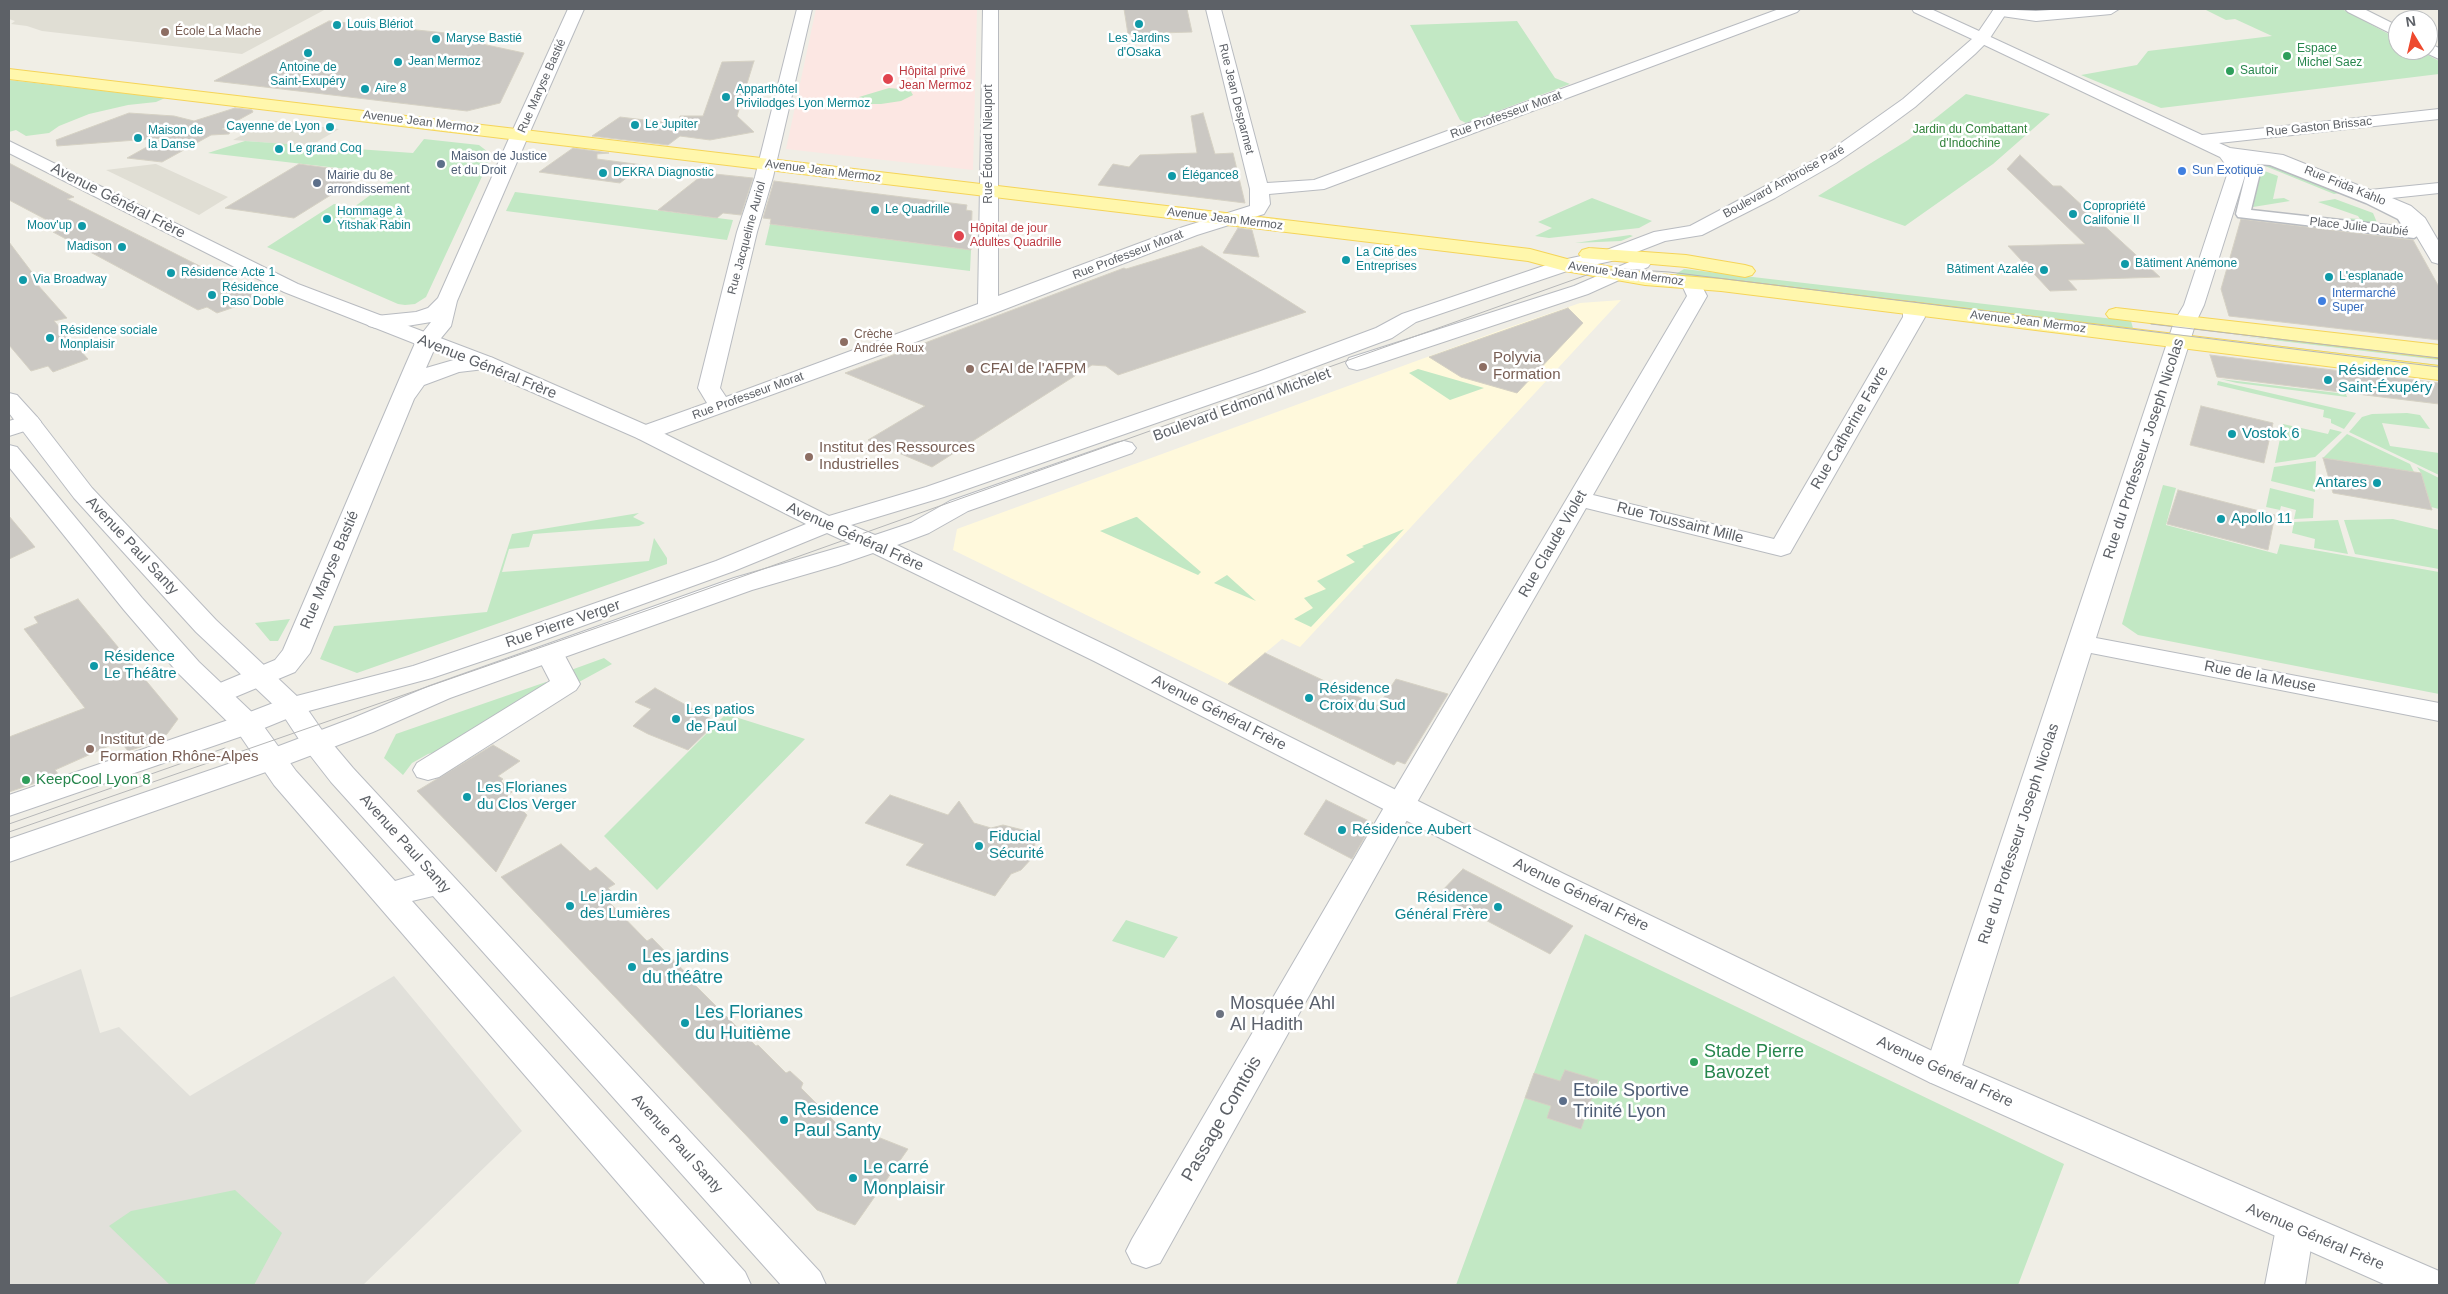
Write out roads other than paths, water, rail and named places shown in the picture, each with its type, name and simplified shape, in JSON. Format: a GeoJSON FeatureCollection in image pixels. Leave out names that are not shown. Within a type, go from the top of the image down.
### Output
{"type":"FeatureCollection","features":[{"type":"Feature","properties":{"kind":"main road","name":"Avenue Jean Mermoz"},"geometry":{"type":"LineString","coordinates":[[9,68],[767,162],[1539,250],[1691,283],[1913,308],[2439,352]]}},
{"type":"Feature","properties":{"kind":"main road","name":"Avenue Jean Mermoz"},"geometry":{"type":"LineString","coordinates":[[9,74],[521,132]]}},
{"type":"Feature","properties":{"kind":"main road","name":"Avenue Jean Mermoz"},"geometry":{"type":"LineString","coordinates":[[1238,217],[1530,255],[1565,265],[1612,265]]}},
{"type":"Feature","properties":{"kind":"main road","name":"Avenue Jean Mermoz"},"geometry":{"type":"LineString","coordinates":[[1652,258],[2182,331],[2439,373]]}},
{"type":"Feature","properties":{"kind":"street","name":"Rue Maryse Bastié"},"geometry":{"type":"LineString","coordinates":[[218,694],[260,678],[284,666],[296,653],[427,341],[440,326],[447,301],[576,9]]}},
{"type":"Feature","properties":{"kind":"street","name":"Rue Jacqueline Auriol"},"geometry":{"type":"LineString","coordinates":[[722,406],[712,396],[709,388],[804,9]]}},
{"type":"Feature","properties":{"kind":"street","name":"Rue Édouard Nieuport"},"geometry":{"type":"LineString","coordinates":[[988,308],[990,9]]}},
{"type":"Feature","properties":{"kind":"street","name":"Rue Jean Desparmet"},"geometry":{"type":"LineString","coordinates":[[1213,9],[1259,189]]}},
{"type":"Feature","properties":{"kind":"street","name":"Rue Professeur Morat"},"geometry":{"type":"LineString","coordinates":[[1259,189],[1317,185],[1792,9]]}},
{"type":"Feature","properties":{"kind":"street"},"geometry":{"type":"LineString","coordinates":[[1919,9],[2200,139],[2226,153]]}},
{"type":"Feature","properties":{"kind":"street"},"geometry":{"type":"LineString","coordinates":[[2001,10],[2036,16],[2111,9]]}},
{"type":"Feature","properties":{"kind":"street"},"geometry":{"type":"LineString","coordinates":[[2353,9],[2388,27]]}},
{"type":"Feature","properties":{"kind":"street","name":"Boulevard Ambroise Paré"},"geometry":{"type":"LineString","coordinates":[[1612,265],[1661,236],[1695,231],[1768,194],[1835,156],[1909,103],[1982,38],[2001,10]]}},
{"type":"Feature","properties":{"kind":"street","name":"Rue Gaston Brissac"},"geometry":{"type":"LineString","coordinates":[[2200,139],[2439,114]]}},
{"type":"Feature","properties":{"kind":"street","name":"Avenue Général Frère"},"geometry":{"type":"LineString","coordinates":[[9,146],[291,288],[485,364],[645,433],[804,514],[829,524],[1104,655],[1553,882],[1942,1072],[2428,1285]]}},
{"type":"Feature","properties":{"kind":"street","name":"Rue Frida Kahlo"},"geometry":{"type":"LineString","coordinates":[[2226,153],[2277,159],[2371,196],[2413,216],[2439,258]]}},
{"type":"Feature","properties":{"kind":"street","name":"Rue du Professeur Joseph Nicolas"},"geometry":{"type":"LineString","coordinates":[[1942,1072],[2182,331],[2194,305],[2238,169],[2234,161],[2226,153]]}},
{"type":"Feature","properties":{"kind":"street","name":"Place Julie Daubié"},"geometry":{"type":"LineString","coordinates":[[2249,159],[2272,161],[2391,209],[2403,216],[2414,233],[2399,231],[2243,214],[2253,173],[2249,159]]}},
{"type":"Feature","properties":{"kind":"street"},"geometry":{"type":"LineString","coordinates":[[2371,196],[2439,188]]}},
{"type":"Feature","properties":{"kind":"street"},"geometry":{"type":"LineString","coordinates":[[1238,217],[1257,210],[1261,204],[1259,189]]}},
{"type":"Feature","properties":{"kind":"street","name":"Rue Professeur Morat"},"geometry":{"type":"LineString","coordinates":[[645,433],[988,308],[1190,231],[1238,217]]}},
{"type":"Feature","properties":{"kind":"street","name":"Boulevard Ambroise Paré"},"geometry":{"type":"LineString","coordinates":[[1652,258],[1694,239],[1695,231]]}},
{"type":"Feature","properties":{"kind":"street"},"geometry":{"type":"LineString","coordinates":[[1612,265],[1652,258]]}},
{"type":"Feature","properties":{"kind":"street","name":"Boulevard Edmond Michelet"},"geometry":{"type":"LineString","coordinates":[[829,524],[935,492],[1118,430],[1384,333],[1410,318],[1565,265]]}},
{"type":"Feature","properties":{"kind":"street","name":"Boulevard Edmond Michelet"},"geometry":{"type":"LineString","coordinates":[[873,545],[920,528],[959,506],[1401,348],[1422,344],[1581,290],[1612,265]]}},
{"type":"Feature","properties":{"kind":"street","name":"Rue Claude Violet"},"geometry":{"type":"LineString","coordinates":[[1401,804],[1697,296],[1691,283]]}},
{"type":"Feature","properties":{"kind":"street"},"geometry":{"type":"LineString","coordinates":[[376,322],[420,318],[435,312],[447,301]]}},
{"type":"Feature","properties":{"kind":"street","name":"Rue Catherine Favre"},"geometry":{"type":"LineString","coordinates":[[1781,548],[1914,316],[1913,308]]}},
{"type":"Feature","properties":{"kind":"street","name":"Rue Maryse Bastié"},"geometry":{"type":"LineString","coordinates":[[400,404],[416,380],[457,366],[485,364]]}},
{"type":"Feature","properties":{"kind":"street","name":"Avenue Paul Santy"},"geometry":{"type":"LineString","coordinates":[[9,400],[19,425],[206,626],[290,706],[316,743],[440,883],[806,1285]]}},
{"type":"Feature","properties":{"kind":"street"},"geometry":{"type":"LineString","coordinates":[[9,452],[133,604],[189,668],[247,724],[273,759],[284,778],[731,1285]]}},
{"type":"Feature","properties":{"kind":"street","name":"Rue Toussaint Mille"},"geometry":{"type":"LineString","coordinates":[[1580,499],[1781,548]]}},
{"type":"Feature","properties":{"kind":"street","name":"Rue Pierre Verger"},"geometry":{"type":"LineString","coordinates":[[9,806],[247,724],[290,706],[422,672],[518,640],[726,566],[761,550],[829,524]]}},
{"type":"Feature","properties":{"kind":"street","name":"Rue Pierre Verger"},"geometry":{"type":"LineString","coordinates":[[9,851],[273,759],[363,726],[440,692],[743,584],[829,560],[873,545]]}},
{"type":"Feature","properties":{"kind":"street","name":"Rue de la Meuse"},"geometry":{"type":"LineString","coordinates":[[2081,643],[2439,712]]}},
{"type":"Feature","properties":{"kind":"street","name":"Rue Pierre Verger"},"geometry":{"type":"LineString","coordinates":[[428,770],[566,684],[550,654]]}},
{"type":"Feature","properties":{"kind":"street","name":"Passage Comtois"},"geometry":{"type":"LineString","coordinates":[[1146,1251],[1401,804]]}},
{"type":"Feature","properties":{"kind":"street"},"geometry":{"type":"LineString","coordinates":[[390,898],[409,888],[440,883]]}},
{"type":"Feature","properties":{"kind":"street"},"geometry":{"type":"LineString","coordinates":[[2285,1285],[2295,1228]]}},
{"type":"Feature","properties":{"kind":"tram line"},"geometry":{"type":"LineString","coordinates":[[9,832],[654,608],[1598,271],[1623,269],[1669,272],[2439,367]]}},
{"type":"Feature","properties":{"kind":"tram line"},"geometry":{"type":"LineString","coordinates":[[2151,324],[2439,358]]}},
{"type":"Feature","properties":{"kind":"tram line"},"geometry":{"type":"LineString","coordinates":[[9,824],[225,748]]}},
{"type":"Feature","properties":{"kind":"place","name":"Les Jardins d'Osaka"},"geometry":{"type":"Point","coordinates":[1139,24]}},
{"type":"Feature","properties":{"kind":"place","name":"Louis Blériot"},"geometry":{"type":"Point","coordinates":[337,25]}},
{"type":"Feature","properties":{"kind":"place","name":"École La Mache"},"geometry":{"type":"Point","coordinates":[165,32]}},
{"type":"Feature","properties":{"kind":"place","name":"Maryse Bastié"},"geometry":{"type":"Point","coordinates":[436,39]}},
{"type":"Feature","properties":{"kind":"place","name":"Antoine de Saint-Exupéry"},"geometry":{"type":"Point","coordinates":[308,53]}},
{"type":"Feature","properties":{"kind":"place","name":"Espace Michel Saez"},"geometry":{"type":"Point","coordinates":[2287,56]}},
{"type":"Feature","properties":{"kind":"place","name":"Jean Mermoz"},"geometry":{"type":"Point","coordinates":[398,62]}},
{"type":"Feature","properties":{"kind":"place","name":"Sautoir"},"geometry":{"type":"Point","coordinates":[2230,71]}},
{"type":"Feature","properties":{"kind":"place","name":"Hôpital privé Jean Mermoz"},"geometry":{"type":"Point","coordinates":[888,79]}},
{"type":"Feature","properties":{"kind":"place","name":"Aire 8"},"geometry":{"type":"Point","coordinates":[365,89]}},
{"type":"Feature","properties":{"kind":"place","name":"Apparthôtel Privilodges Lyon Mermoz"},"geometry":{"type":"Point","coordinates":[726,97]}},
{"type":"Feature","properties":{"kind":"place","name":"Le Jupiter"},"geometry":{"type":"Point","coordinates":[635,125]}},
{"type":"Feature","properties":{"kind":"place","name":"Cayenne de Lyon"},"geometry":{"type":"Point","coordinates":[330,127]}},
{"type":"Feature","properties":{"kind":"place","name":"Maison de la Danse"},"geometry":{"type":"Point","coordinates":[138,138]}},
{"type":"Feature","properties":{"kind":"place","name":"Le grand Coq"},"geometry":{"type":"Point","coordinates":[279,149]}},
{"type":"Feature","properties":{"kind":"place","name":"Maison de Justice et du Droit"},"geometry":{"type":"Point","coordinates":[441,164]}},
{"type":"Feature","properties":{"kind":"place","name":"Sun Exotique"},"geometry":{"type":"Point","coordinates":[2182,171]}},
{"type":"Feature","properties":{"kind":"place","name":"DEKRA Diagnostic"},"geometry":{"type":"Point","coordinates":[603,173]}},
{"type":"Feature","properties":{"kind":"place","name":"Élégance8"},"geometry":{"type":"Point","coordinates":[1172,176]}},
{"type":"Feature","properties":{"kind":"place","name":"Mairie du 8e arrondissement"},"geometry":{"type":"Point","coordinates":[317,183]}},
{"type":"Feature","properties":{"kind":"place","name":"Le Quadrille"},"geometry":{"type":"Point","coordinates":[875,210]}},
{"type":"Feature","properties":{"kind":"place","name":"Copropriété Califonie II"},"geometry":{"type":"Point","coordinates":[2073,214]}},
{"type":"Feature","properties":{"kind":"place","name":"Hommage à Yitshak Rabin"},"geometry":{"type":"Point","coordinates":[327,219]}},
{"type":"Feature","properties":{"kind":"place","name":"Moov'up"},"geometry":{"type":"Point","coordinates":[82,226]}},
{"type":"Feature","properties":{"kind":"place","name":"Hôpital de jour Adultes Quadrille"},"geometry":{"type":"Point","coordinates":[959,236]}},
{"type":"Feature","properties":{"kind":"place","name":"Madison"},"geometry":{"type":"Point","coordinates":[122,247]}},
{"type":"Feature","properties":{"kind":"place","name":"La Cité des Entreprises"},"geometry":{"type":"Point","coordinates":[1346,260]}},
{"type":"Feature","properties":{"kind":"place","name":"Bâtiment Anémone"},"geometry":{"type":"Point","coordinates":[2125,264]}},
{"type":"Feature","properties":{"kind":"place","name":"Bâtiment Azalée"},"geometry":{"type":"Point","coordinates":[2044,270]}},
{"type":"Feature","properties":{"kind":"place","name":"Résidence Acte 1"},"geometry":{"type":"Point","coordinates":[171,273]}},
{"type":"Feature","properties":{"kind":"place","name":"L'esplanade"},"geometry":{"type":"Point","coordinates":[2329,277]}},
{"type":"Feature","properties":{"kind":"place","name":"Via Broadway"},"geometry":{"type":"Point","coordinates":[23,280]}},
{"type":"Feature","properties":{"kind":"place","name":"Résidence Paso Doble"},"geometry":{"type":"Point","coordinates":[212,295]}},
{"type":"Feature","properties":{"kind":"place","name":"Intermarché Super"},"geometry":{"type":"Point","coordinates":[2322,301]}},
{"type":"Feature","properties":{"kind":"place","name":"Résidence sociale Monplaisir"},"geometry":{"type":"Point","coordinates":[50,338]}},
{"type":"Feature","properties":{"kind":"place","name":"Crèche Andrée Roux"},"geometry":{"type":"Point","coordinates":[844,342]}},
{"type":"Feature","properties":{"kind":"place","name":"Polyvia Formation"},"geometry":{"type":"Point","coordinates":[1483,367]}},
{"type":"Feature","properties":{"kind":"place","name":"CFAI de l'AFPM"},"geometry":{"type":"Point","coordinates":[970,369]}},
{"type":"Feature","properties":{"kind":"place","name":"Résidence Saint-Éxupéry"},"geometry":{"type":"Point","coordinates":[2328,380]}},
{"type":"Feature","properties":{"kind":"place","name":"Vostok 6"},"geometry":{"type":"Point","coordinates":[2232,434]}},
{"type":"Feature","properties":{"kind":"place","name":"Institut des Ressources Industrielles"},"geometry":{"type":"Point","coordinates":[809,457]}},
{"type":"Feature","properties":{"kind":"place","name":"Antares"},"geometry":{"type":"Point","coordinates":[2377,483]}},
{"type":"Feature","properties":{"kind":"place","name":"Apollo 11"},"geometry":{"type":"Point","coordinates":[2221,519]}},
{"type":"Feature","properties":{"kind":"place","name":"Résidence Le Théâtre"},"geometry":{"type":"Point","coordinates":[94,666]}},
{"type":"Feature","properties":{"kind":"place","name":"Résidence Croix du Sud"},"geometry":{"type":"Point","coordinates":[1309,698]}},
{"type":"Feature","properties":{"kind":"place","name":"Les patios de Paul"},"geometry":{"type":"Point","coordinates":[676,719]}},
{"type":"Feature","properties":{"kind":"place","name":"Institut de Formation Rhône-Alpes"},"geometry":{"type":"Point","coordinates":[90,749]}},
{"type":"Feature","properties":{"kind":"place","name":"KeepCool Lyon 8"},"geometry":{"type":"Point","coordinates":[26,780]}},
{"type":"Feature","properties":{"kind":"place","name":"Les Florianes du Clos Verger"},"geometry":{"type":"Point","coordinates":[467,797]}},
{"type":"Feature","properties":{"kind":"place","name":"Résidence Aubert"},"geometry":{"type":"Point","coordinates":[1342,830]}},
{"type":"Feature","properties":{"kind":"place","name":"Fiducial Sécurité"},"geometry":{"type":"Point","coordinates":[979,846]}},
{"type":"Feature","properties":{"kind":"place","name":"Le jardin des Lumières"},"geometry":{"type":"Point","coordinates":[570,906]}},
{"type":"Feature","properties":{"kind":"place","name":"Résidence Général Frère"},"geometry":{"type":"Point","coordinates":[1498,907]}},
{"type":"Feature","properties":{"kind":"place","name":"Les jardins du théâtre"},"geometry":{"type":"Point","coordinates":[632,967]}},
{"type":"Feature","properties":{"kind":"place","name":"Mosquée Ahl Al Hadith"},"geometry":{"type":"Point","coordinates":[1220,1014]}},
{"type":"Feature","properties":{"kind":"place","name":"Les Florianes du Huitième"},"geometry":{"type":"Point","coordinates":[685,1023]}},
{"type":"Feature","properties":{"kind":"place","name":"Stade Pierre Bavozet"},"geometry":{"type":"Point","coordinates":[1694,1062]}},
{"type":"Feature","properties":{"kind":"place","name":"Etoile Sportive Trinité Lyon"},"geometry":{"type":"Point","coordinates":[1563,1101]}},
{"type":"Feature","properties":{"kind":"place","name":"Residence Paul Santy"},"geometry":{"type":"Point","coordinates":[784,1120]}},
{"type":"Feature","properties":{"kind":"place","name":"Le carré Monplaisir"},"geometry":{"type":"Point","coordinates":[853,1178]}},
{"type":"Feature","properties":{"kind":"park label","name":"Jardin du Combattant d'Indochine"},"geometry":{"type":"Point","coordinates":[1970,137]}}]}
